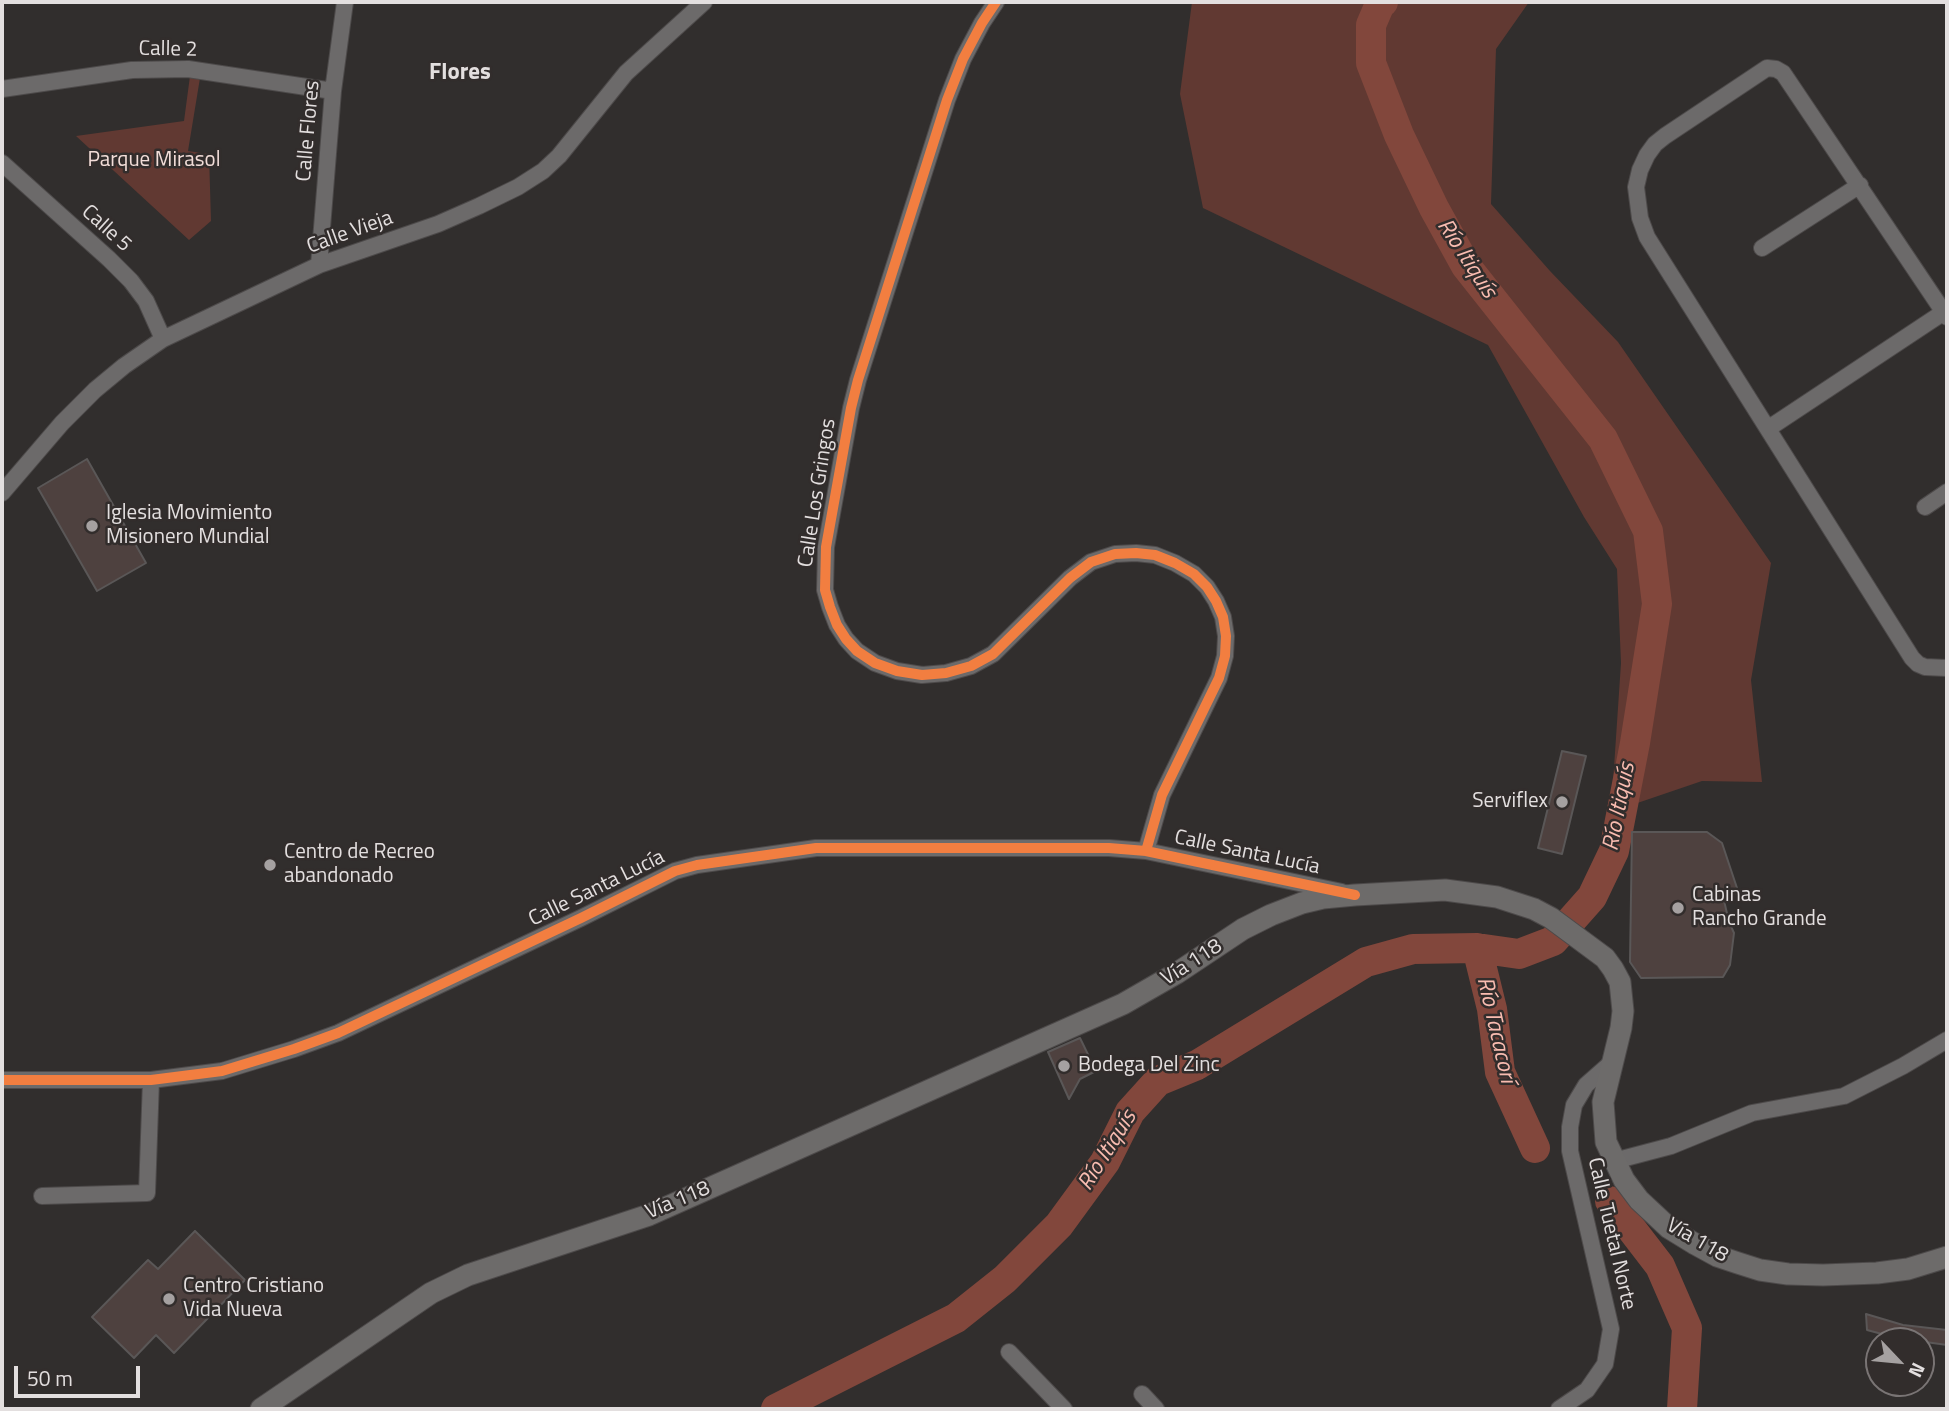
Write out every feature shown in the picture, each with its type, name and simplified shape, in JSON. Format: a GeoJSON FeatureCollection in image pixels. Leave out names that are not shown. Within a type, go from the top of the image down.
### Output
{"type":"FeatureCollection","features":[{"type":"Feature","properties":{"kind":"main road","name":"Vía 118"},"geometry":{"type":"LineString","coordinates":[[261,1409],[421,1299],[468,1275],[649,1215],[1131,1000],[1243,929],[1271,915],[1302,903],[1355,895],[1445,890],[1473,892],[1516,902],[1550,918],[1605,958],[1620,982],[1623,997],[1620,1028],[1603,1102],[1606,1142],[1624,1181],[1639,1200],[1669,1228],[1717,1256],[1760,1270],[1788,1274],[1877,1273],[1908,1269],[1947,1257]]}},
{"type":"Feature","properties":{"kind":"street","name":"Calle Flores"},"geometry":{"type":"LineString","coordinates":[[319,265],[333,91],[345,2]]}},
{"type":"Feature","properties":{"kind":"street","name":"Calle Vieja"},"geometry":{"type":"LineString","coordinates":[[2,493],[94,390],[163,339],[319,265],[438,224],[518,187],[534,176],[559,156],[626,73],[704,2]]}},
{"type":"Feature","properties":{"kind":"street","name":"Calle Los Gringos"},"geometry":{"type":"LineString","coordinates":[[996,2],[963,59],[947,100],[858,380],[826,547],[825,590],[837,625],[857,651],[876,663],[897,671],[922,675],[958,670],[993,654],[1070,578],[1091,562],[1115,554],[1155,555],[1194,574],[1207,587],[1223,617],[1225,656],[1219,678],[1162,795],[1146,852]]}},
{"type":"Feature","properties":{"kind":"street"},"geometry":{"type":"LineString","coordinates":[[1769,428],[1945,315],[1783,73],[1767,68],[1665,136],[1647,155],[1636,187],[1640,218],[1647,237],[1912,658],[1925,667],[1947,668]]}},
{"type":"Feature","properties":{"kind":"street","name":"Calle 2"},"geometry":{"type":"LineString","coordinates":[[2,89],[132,70],[188,69],[333,91]]}},
{"type":"Feature","properties":{"kind":"street","name":"Calle 5"},"geometry":{"type":"LineString","coordinates":[[3,168],[131,281],[146,301],[163,339]]}},
{"type":"Feature","properties":{"kind":"street"},"geometry":{"type":"LineString","coordinates":[[1762,248],[1860,185]]}},
{"type":"Feature","properties":{"kind":"street"},"geometry":{"type":"LineString","coordinates":[[1925,507],[1947,492]]}},
{"type":"Feature","properties":{"kind":"street","name":"Calle Santa Lucía"},"geometry":{"type":"LineString","coordinates":[[2,1080],[151,1080],[222,1071],[338,1033],[675,871],[697,865],[816,848],[1109,848],[1146,852],[1355,895]]}},
{"type":"Feature","properties":{"kind":"street"},"geometry":{"type":"LineString","coordinates":[[1271,915],[1281,900],[1281,888],[1275,878]]}},
{"type":"Feature","properties":{"kind":"street"},"geometry":{"type":"LineString","coordinates":[[1614,1161],[1671,1146],[1752,1113],[1844,1096],[1947,1040]]}},
{"type":"Feature","properties":{"kind":"street","name":"Calle Tuetal Norte"},"geometry":{"type":"LineString","coordinates":[[1559,1409],[1587,1390],[1605,1364],[1611,1329],[1570,1151],[1570,1127],[1574,1105],[1586,1085],[1611,1063]]}},
{"type":"Feature","properties":{"kind":"street"},"geometry":{"type":"LineString","coordinates":[[42,1196],[148,1193],[151,1080]]}},
{"type":"Feature","properties":{"kind":"street"},"geometry":{"type":"LineString","coordinates":[[1009,1352],[1064,1409]]}},
{"type":"Feature","properties":{"kind":"street"},"geometry":{"type":"LineString","coordinates":[[1142,1394],[1156,1409]]}},
{"type":"Feature","properties":{"kind":"green space"},"geometry":{"type":"Polygon","coordinates":[[[1192,2],[1529,2],[1496,49],[1491,204],[1618,342],[1771,563],[1751,680],[1762,782],[1702,781],[1611,812],[1621,663],[1617,569],[1584,517],[1488,345],[1203,208],[1180,94],[1192,2]]]}},
{"type":"Feature","properties":{"kind":"green space","name":"Parque Mirasol"},"geometry":{"type":"Polygon","coordinates":[[[190,76],[200,78],[188,151],[209,154],[211,221],[189,240],[76,136],[184,121],[190,76]]]}},
{"type":"Feature","properties":{"kind":"building","name":"Iglesia Movimiento Misionero Mundial"},"geometry":{"type":"Polygon","coordinates":[[[87,459],[146,563],[97,591],[38,488],[87,459]]]}},
{"type":"Feature","properties":{"kind":"building","name":"Serviflex"},"geometry":{"type":"Polygon","coordinates":[[[1562,751],[1586,756],[1562,854],[1538,848],[1562,751]]]}},
{"type":"Feature","properties":{"kind":"building","name":"Cabinas Rancho Grande"},"geometry":{"type":"Polygon","coordinates":[[[1632,832],[1707,832],[1722,843],[1739,894],[1722,892],[1734,933],[1730,965],[1723,977],[1641,978],[1630,962],[1632,832]]]}},
{"type":"Feature","properties":{"kind":"building"},"geometry":{"type":"Polygon","coordinates":[[[1080,1038],[1096,1071],[1080,1079],[1069,1099],[1048,1052],[1080,1038]]]}},
{"type":"Feature","properties":{"kind":"building","name":"Centro Cristiano Vida Nueva"},"geometry":{"type":"Polygon","coordinates":[[[195,1231],[245,1280],[174,1353],[156,1335],[134,1358],[92,1317],[148,1260],[158,1269],[195,1231]]]}},
{"type":"Feature","properties":{"kind":"building"},"geometry":{"type":"Polygon","coordinates":[[[1866,1314],[1903,1325],[1921,1327],[1867,1327],[1866,1314]]]}},
{"type":"Feature","properties":{"kind":"building"},"geometry":{"type":"Polygon","coordinates":[[[1935,1329],[1947,1330],[1947,1345],[1935,1343],[1935,1329]]]}},
{"type":"Feature","properties":{"kind":"waterway","name":"Río Itiquís"},"geometry":{"type":"LineString","coordinates":[[776,1409],[956,1318],[1005,1279],[1059,1225],[1105,1162],[1130,1112],[1158,1081],[1197,1065],[1366,962],[1413,949],[1477,948],[1519,954],[1553,941],[1592,897],[1614,851],[1635,743],[1657,604],[1648,531],[1603,439],[1466,266],[1434,208],[1399,135],[1371,63],[1371,25],[1383,2]]}},
{"type":"Feature","properties":{"kind":"waterway","name":"Río Tacacorí"},"geometry":{"type":"LineString","coordinates":[[1477,948],[1492,1009],[1500,1072],[1535,1148]]}},
{"type":"Feature","properties":{"kind":"waterway","name":"Río Tacacorí"},"geometry":{"type":"LineString","coordinates":[[1610,1201],[1660,1266],[1687,1328],[1682,1409]]}},
{"type":"Feature","properties":{"kind":"cycle path"},"geometry":{"type":"LineString","coordinates":[[996,2],[963,59],[947,100],[858,380],[826,547],[825,590],[837,625],[857,651],[875,663],[897,671],[922,675],[946,673],[971,666],[993,654],[1070,578],[1091,562],[1115,554],[1155,555],[1194,574],[1207,587],[1223,617],[1225,656],[1219,678],[1162,795],[1146,851]]}},
{"type":"Feature","properties":{"kind":"cycle path"},"geometry":{"type":"LineString","coordinates":[[2,1080],[151,1080],[222,1071],[338,1033],[675,871],[697,865],[816,848],[1109,848],[1146,851],[1355,895]]}},
{"type":"Feature","properties":{"kind":"place","name":"Iglesia Movimiento Misionero Mundial"},"geometry":{"type":"Point","coordinates":[92,526]}},
{"type":"Feature","properties":{"kind":"place","name":"Serviflex"},"geometry":{"type":"Point","coordinates":[1562,802]}},
{"type":"Feature","properties":{"kind":"place","name":"Centro de Recreo abandonado"},"geometry":{"type":"Point","coordinates":[270,865]}},
{"type":"Feature","properties":{"kind":"place","name":"Cabinas Rancho Grande"},"geometry":{"type":"Point","coordinates":[1678,908]}},
{"type":"Feature","properties":{"kind":"place","name":"Bodega Del Zinc"},"geometry":{"type":"Point","coordinates":[1064,1066]}},
{"type":"Feature","properties":{"kind":"place","name":"Centro Cristiano Vida Nueva"},"geometry":{"type":"Point","coordinates":[169,1299]}},
{"type":"Feature","properties":{"kind":"district","name":"Flores"},"geometry":{"type":"Point","coordinates":[460,73]}}]}
